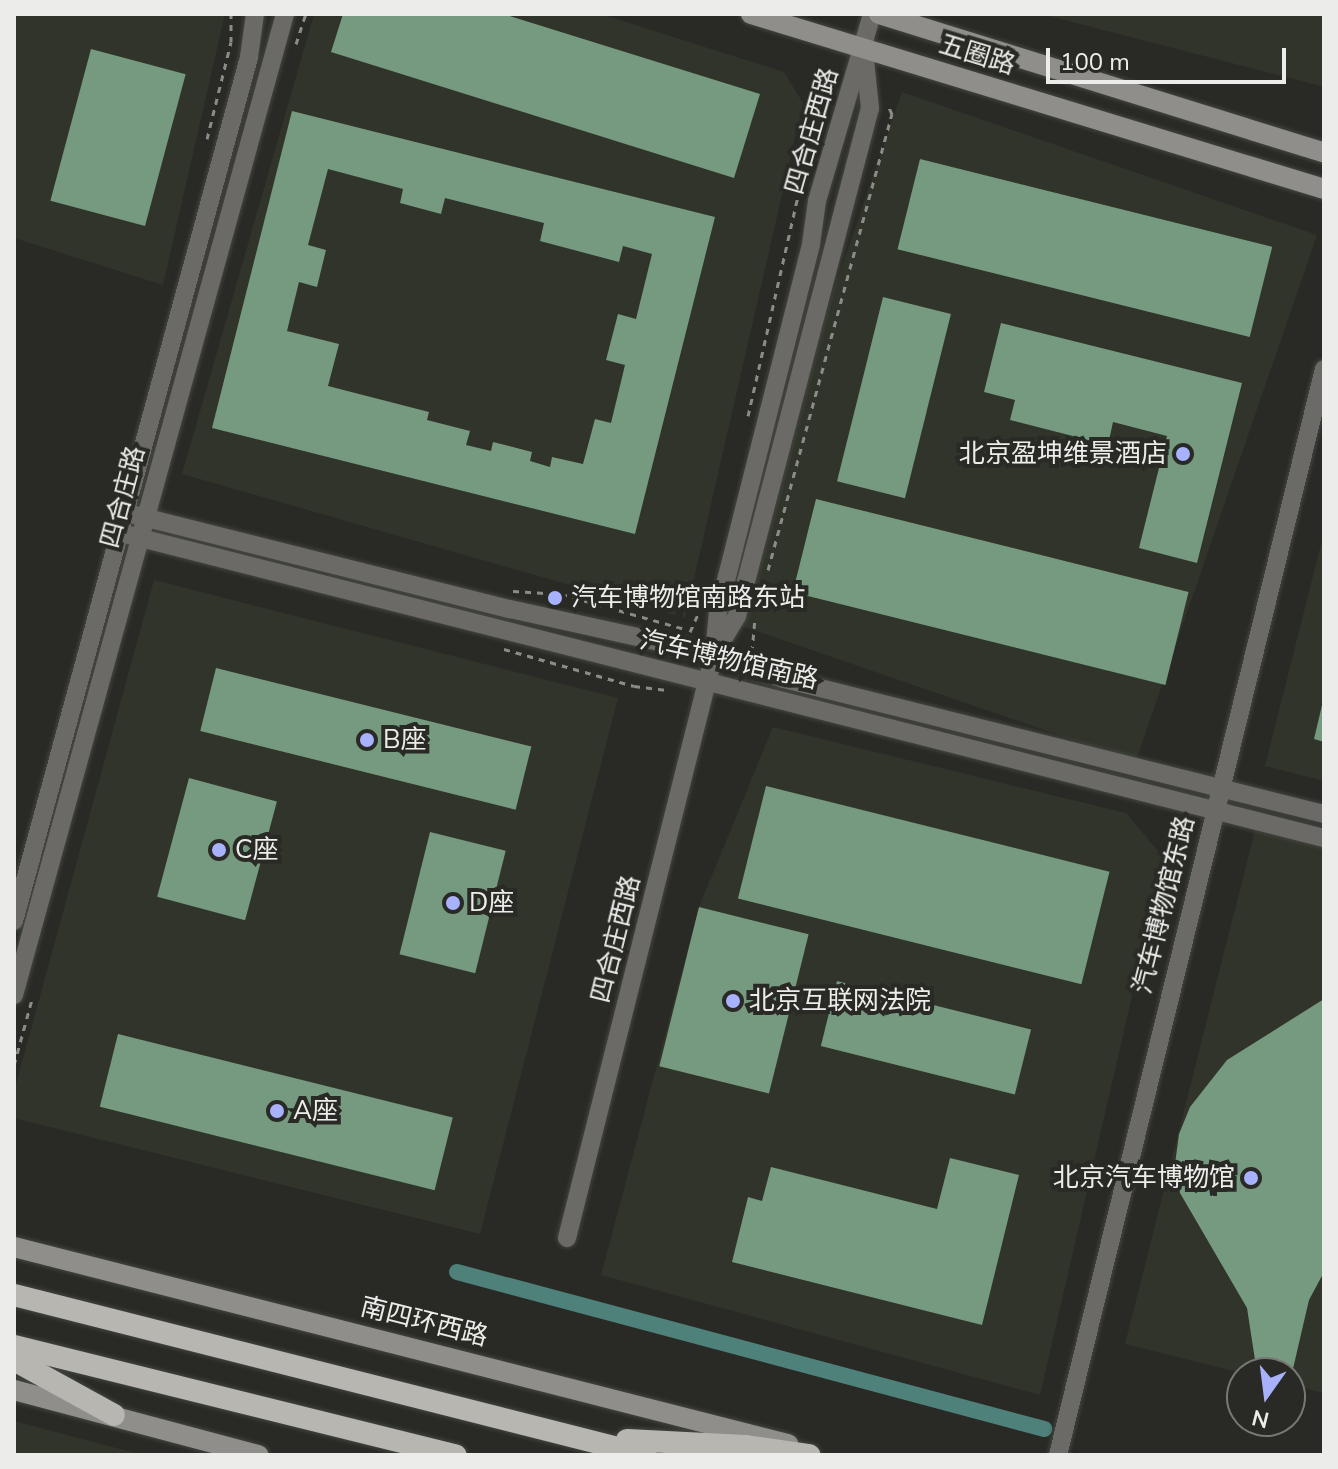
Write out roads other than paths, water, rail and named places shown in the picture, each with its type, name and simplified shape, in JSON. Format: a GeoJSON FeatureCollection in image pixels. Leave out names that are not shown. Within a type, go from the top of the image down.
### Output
{"type":"FeatureCollection","features":[{"type":"Feature","properties":{"kind":"highway"},"geometry":{"type":"LineString","coordinates":[[14,1286],[63,1307]]}},
{"type":"Feature","properties":{"kind":"highway"},"geometry":{"type":"LineString","coordinates":[[14,1295],[646,1455]]}},
{"type":"Feature","properties":{"kind":"highway"},"geometry":{"type":"LineString","coordinates":[[14,1346],[456,1455]]}},
{"type":"Feature","properties":{"kind":"highway"},"geometry":{"type":"LineString","coordinates":[[14,1360],[114,1415]]}},
{"type":"Feature","properties":{"kind":"highway"},"geometry":{"type":"LineString","coordinates":[[581,1438],[745,1446],[809,1455]]}},
{"type":"Feature","properties":{"kind":"main road","name":"五圈路"},"geometry":{"type":"LineString","coordinates":[[751,14],[1324,189]]}},
{"type":"Feature","properties":{"kind":"main road","name":"五圈路"},"geometry":{"type":"LineString","coordinates":[[879,14],[1324,153]]}},
{"type":"Feature","properties":{"kind":"main road","name":"南四环西路"},"geometry":{"type":"LineString","coordinates":[[14,1247],[818,1455]]}},
{"type":"Feature","properties":{"kind":"main road"},"geometry":{"type":"LineString","coordinates":[[14,1390],[258,1455]]}},
{"type":"Feature","properties":{"kind":"street","name":"四合庄路"},"geometry":{"type":"LineString","coordinates":[[14,995],[249,57],[255,14]]}},
{"type":"Feature","properties":{"kind":"street","name":"四合庄路"},"geometry":{"type":"LineString","coordinates":[[136,515],[285,14]]}},
{"type":"Feature","properties":{"kind":"street"},"geometry":{"type":"LineString","coordinates":[[864,49],[872,14]]}},
{"type":"Feature","properties":{"kind":"street","name":"四合庄西路"},"geometry":{"type":"LineString","coordinates":[[567,1238],[714,654],[718,612],[811,244],[817,201],[864,49]]}},
{"type":"Feature","properties":{"kind":"street","name":"四合庄西路"},"geometry":{"type":"LineString","coordinates":[[714,654],[737,616],[870,108],[864,49]]}},
{"type":"Feature","properties":{"kind":"street","name":"汽车博物馆东路"},"geometry":{"type":"LineString","coordinates":[[1058,1455],[1324,369]]}},
{"type":"Feature","properties":{"kind":"street","name":"汽车博物馆南路"},"geometry":{"type":"LineString","coordinates":[[136,515],[510,609],[714,654],[751,667],[1324,814]]}},
{"type":"Feature","properties":{"kind":"street","name":"四合庄路"},"geometry":{"type":"LineString","coordinates":[[14,921],[19,883],[131,535]]}},
{"type":"Feature","properties":{"kind":"street","name":"汽车博物馆南路"},"geometry":{"type":"LineString","coordinates":[[131,535],[1324,838]]}},
{"type":"Feature","properties":{"kind":"street"},"geometry":{"type":"LineString","coordinates":[[19,883],[43,888]]}},
{"type":"Feature","properties":{"kind":"waterway"},"geometry":{"type":"LineString","coordinates":[[457,1272],[1044,1429]]}},
{"type":"Feature","properties":{"kind":"place","name":"北京盈坤维景酒店"},"geometry":{"type":"Point","coordinates":[1183,454]}},
{"type":"Feature","properties":{"kind":"place","name":"汽车博物馆南路东站"},"geometry":{"type":"Point","coordinates":[555,598]}},
{"type":"Feature","properties":{"kind":"place","name":"B座"},"geometry":{"type":"Point","coordinates":[367,740]}},
{"type":"Feature","properties":{"kind":"place","name":"C座"},"geometry":{"type":"Point","coordinates":[219,850]}},
{"type":"Feature","properties":{"kind":"place","name":"D座"},"geometry":{"type":"Point","coordinates":[453,903]}},
{"type":"Feature","properties":{"kind":"place","name":"北京互联网法院"},"geometry":{"type":"Point","coordinates":[733,1001]}},
{"type":"Feature","properties":{"kind":"place","name":"A座"},"geometry":{"type":"Point","coordinates":[277,1111]}},
{"type":"Feature","properties":{"kind":"place","name":"北京汽车博物馆"},"geometry":{"type":"Point","coordinates":[1251,1178]}}]}
